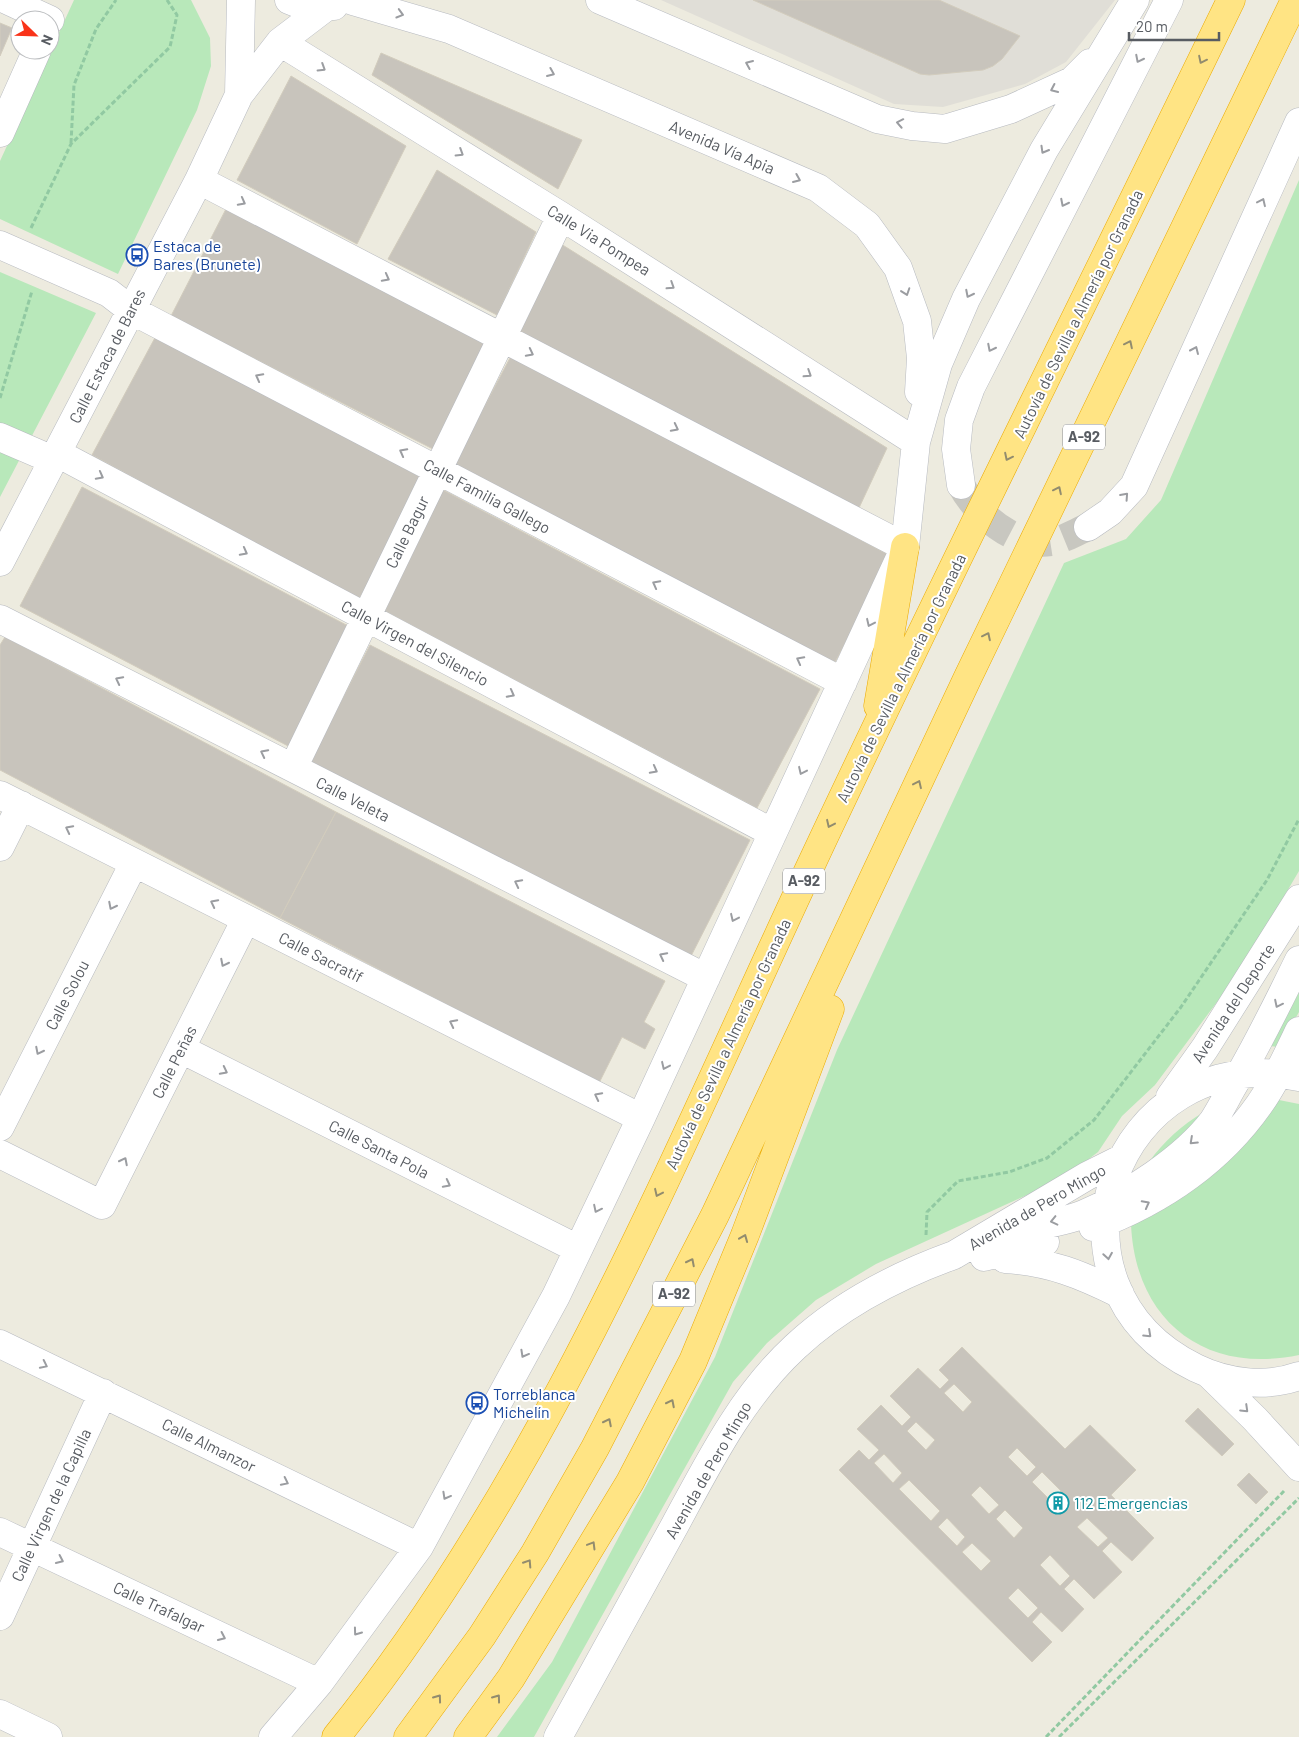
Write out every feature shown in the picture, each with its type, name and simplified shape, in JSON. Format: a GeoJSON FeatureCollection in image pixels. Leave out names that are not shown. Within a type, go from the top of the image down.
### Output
{"type":"FeatureCollection","features":[{"type":"Feature","properties":{"kind":"highway","name":"Autovía de Sevilla a Almería por Granada"},"geometry":{"type":"LineString","coordinates":[[336,1737],[381,1681],[442,1593],[496,1506],[549,1409],[643,1224],[872,737],[1231,0]]}},
{"type":"Feature","properties":{"kind":"highway","name":"A-92"},"geometry":{"type":"LineString","coordinates":[[408,1737],[482,1636],[535,1553],[595,1448],[715,1215],[972,668],[1295,0]]}},
{"type":"Feature","properties":{"kind":"highway"},"geometry":{"type":"LineString","coordinates":[[872,737],[905,547]]}},
{"type":"Feature","properties":{"kind":"highway"},"geometry":{"type":"LineString","coordinates":[[468,1737],[511,1678],[630,1482],[693,1361],[745,1234],[898,828]]}},
{"type":"Feature","properties":{"kind":"street"},"geometry":{"type":"LineString","coordinates":[[7,0],[28,10]]}},
{"type":"Feature","properties":{"kind":"street","name":"Calle Estaca de Bares"},"geometry":{"type":"LineString","coordinates":[[239,95],[241,0]]}},
{"type":"Feature","properties":{"kind":"street"},"geometry":{"type":"LineString","coordinates":[[289,0],[299,4],[326,7],[354,0]]}},
{"type":"Feature","properties":{"kind":"street","name":"Avenida Vía Apia"},"geometry":{"type":"LineString","coordinates":[[354,0],[449,29],[818,188],[867,225],[898,268],[917,321],[921,358],[916,442]]}},
{"type":"Feature","properties":{"kind":"street"},"geometry":{"type":"LineString","coordinates":[[600,0],[877,119],[912,126],[945,129],[1011,109],[1072,80],[1106,48]]}},
{"type":"Feature","properties":{"kind":"street"},"geometry":{"type":"LineString","coordinates":[[273,1737],[319,1683],[419,1547],[556,1296],[642,1118],[905,547],[916,442],[938,364],[966,299],[1044,150],[1135,0]]}},
{"type":"Feature","properties":{"kind":"street"},"geometry":{"type":"LineString","coordinates":[[961,485],[956,449],[959,420],[971,387],[1169,0]]}},
{"type":"Feature","properties":{"kind":"street","name":"Calle Estaca de Bares"},"geometry":{"type":"LineString","coordinates":[[0,562],[199,180],[239,95],[280,42],[326,7]]}},
{"type":"Feature","properties":{"kind":"street","name":"Calle Via Pompea"},"geometry":{"type":"LineString","coordinates":[[280,42],[561,216],[916,442]]}},
{"type":"Feature","properties":{"kind":"street"},"geometry":{"type":"LineString","coordinates":[[0,133],[33,60]]}},
{"type":"Feature","properties":{"kind":"street"},"geometry":{"type":"LineString","coordinates":[[1088,527],[1110,512],[1134,486],[1299,122]]}},
{"type":"Feature","properties":{"kind":"street"},"geometry":{"type":"LineString","coordinates":[[199,180],[905,547]]}},
{"type":"Feature","properties":{"kind":"street","name":"Calle Bagur"},"geometry":{"type":"LineString","coordinates":[[293,768],[561,216]]}},
{"type":"Feature","properties":{"kind":"street","name":"Calle Familia Gallego"},"geometry":{"type":"LineString","coordinates":[[20,254],[109,293],[131,310],[843,682]]}},
{"type":"Feature","properties":{"kind":"street","name":"Calle Virgen del Silencio"},"geometry":{"type":"LineString","coordinates":[[0,437],[55,457],[366,617],[773,833]]}},
{"type":"Feature","properties":{"kind":"street","name":"Calle Veleta"},"geometry":{"type":"LineString","coordinates":[[0,619],[706,978]]}},
{"type":"Feature","properties":{"kind":"street"},"geometry":{"type":"LineString","coordinates":[[0,847],[11,800]]}},
{"type":"Feature","properties":{"kind":"street","name":"Calle Sacratif"},"geometry":{"type":"LineString","coordinates":[[11,800],[642,1118]]}},
{"type":"Feature","properties":{"kind":"street","name":"Calle Solou"},"geometry":{"type":"LineString","coordinates":[[0,1128],[134,863]]}},
{"type":"Feature","properties":{"kind":"street","name":"Avenida del Deporte"},"geometry":{"type":"LineString","coordinates":[[1299,899],[1205,1048],[1164,1105],[1132,1139],[1121,1159],[1106,1213],[1108,1259],[1120,1294],[1142,1329],[1173,1356],[1210,1375],[1247,1383],[1285,1381],[1299,1376]]}},
{"type":"Feature","properties":{"kind":"street","name":"Calle Peñas"},"geometry":{"type":"LineString","coordinates":[[0,1154],[102,1205],[246,919]]}},
{"type":"Feature","properties":{"kind":"street"},"geometry":{"type":"LineString","coordinates":[[1106,1213],[1162,1168],[1202,1133],[1213,1120],[1262,1036],[1299,960]]}},
{"type":"Feature","properties":{"kind":"street"},"geometry":{"type":"LineString","coordinates":[[984,1247],[1082,1215],[1106,1213],[1163,1194],[1204,1165],[1288,1074],[1299,1032]]}},
{"type":"Feature","properties":{"kind":"street","name":"Calle Santa Pola"},"geometry":{"type":"LineString","coordinates":[[181,1049],[578,1249]]}},
{"type":"Feature","properties":{"kind":"street","name":"Avenida del Deporte"},"geometry":{"type":"LineString","coordinates":[[1164,1105],[1200,1084],[1241,1073],[1288,1074]]}},
{"type":"Feature","properties":{"kind":"street","name":"Avenida de Pero Mingo"},"geometry":{"type":"LineString","coordinates":[[558,1737],[721,1443],[755,1390],[793,1348],[848,1305],[881,1285],[931,1263],[984,1247],[1087,1176],[1121,1159]]}},
{"type":"Feature","properties":{"kind":"street","name":"Avenida de Pero Mingo"},"geometry":{"type":"LineString","coordinates":[[984,1247],[1036,1261],[1086,1278],[1120,1294]]}},
{"type":"Feature","properties":{"kind":"street","name":"Calle Almanzor"},"geometry":{"type":"LineString","coordinates":[[0,1344],[419,1547]]}},
{"type":"Feature","properties":{"kind":"street","name":"Avenida del Deporte"},"geometry":{"type":"LineString","coordinates":[[1210,1375],[1299,1467]]}},
{"type":"Feature","properties":{"kind":"street","name":"Calle Virgen de la Capilla"},"geometry":{"type":"LineString","coordinates":[[0,1616],[103,1393]]}},
{"type":"Feature","properties":{"kind":"street","name":"Calle Trafalgar"},"geometry":{"type":"LineString","coordinates":[[0,1532],[319,1683]]}},
{"type":"Feature","properties":{"kind":"street"},"geometry":{"type":"LineString","coordinates":[[0,1714],[48,1737]]}},
{"type":"Feature","properties":{"kind":"path"},"geometry":{"type":"LineString","coordinates":[[71,144],[74,85],[96,29],[116,0]]}},
{"type":"Feature","properties":{"kind":"path"},"geometry":{"type":"LineString","coordinates":[[0,398],[20,254],[71,144],[170,47],[176,15],[167,0]]}},
{"type":"Feature","properties":{"kind":"path"},"geometry":{"type":"LineString","coordinates":[[925,1243],[927,1212],[958,1182],[1009,1172],[1048,1158],[1094,1120],[1197,983],[1267,880],[1299,819]]}},
{"type":"Feature","properties":{"kind":"path"},"geometry":{"type":"LineString","coordinates":[[1046,1737],[1285,1490]]}},
{"type":"Feature","properties":{"kind":"path"},"geometry":{"type":"LineString","coordinates":[[1059,1737],[1299,1498]]}},
{"type":"Feature","properties":{"kind":"shaded area"},"geometry":{"type":"Polygon","coordinates":[[[661,0],[1115,0],[1066,62],[1025,84],[943,107],[894,104],[661,0]]]}},
{"type":"Feature","properties":{"kind":"green space"},"geometry":{"type":"Polygon","coordinates":[[[74,0],[191,0],[210,38],[211,66],[197,110],[118,274],[0,219],[0,161],[46,60],[60,60],[60,30],[74,0]]]}},
{"type":"Feature","properties":{"kind":"green space"},"geometry":{"type":"Polygon","coordinates":[[[1299,180],[1299,871],[1220,998],[1155,1085],[1122,1116],[1098,1152],[1064,1178],[876,1264],[816,1300],[767,1343],[733,1382],[534,1737],[497,1737],[552,1662],[715,1357],[837,1050],[1064,563],[1126,539],[1161,500],[1299,180]]]}},
{"type":"Feature","properties":{"kind":"green space"},"geometry":{"type":"Polygon","coordinates":[[[0,272],[96,313],[0,497],[0,272]]]}},
{"type":"Feature","properties":{"kind":"green space"},"geometry":{"type":"Polygon","coordinates":[[[1299,983],[1299,1012],[1279,1047],[1270,1046],[1299,983]]]}},
{"type":"Feature","properties":{"kind":"green space"},"geometry":{"type":"Polygon","coordinates":[[[1274,1099],[1299,1104],[1299,1355],[1265,1359],[1233,1356],[1205,1348],[1181,1333],[1161,1313],[1146,1288],[1135,1258],[1131,1224],[1274,1099]]]}},
{"type":"Feature","properties":{"kind":"green space"},"geometry":{"type":"Polygon","coordinates":[[[1204,1112],[1191,1131],[1149,1162],[1174,1134],[1204,1112]]]}},
{"type":"Feature","properties":{"kind":"building"},"geometry":{"type":"Polygon","coordinates":[[[753,0],[939,0],[1020,36],[1002,59],[993,66],[983,70],[929,75],[920,74],[753,0]]]}},
{"type":"Feature","properties":{"kind":"building"},"geometry":{"type":"Polygon","coordinates":[[[0,23],[10,27],[10,33],[0,56],[0,23]]]}},
{"type":"Feature","properties":{"kind":"building"},"geometry":{"type":"Polygon","coordinates":[[[381,53],[582,140],[558,189],[372,75],[381,53]]]}},
{"type":"Feature","properties":{"kind":"building"},"geometry":{"type":"Polygon","coordinates":[[[291,76],[406,146],[357,244],[237,180],[291,76]]]}},
{"type":"Feature","properties":{"kind":"building"},"geometry":{"type":"Polygon","coordinates":[[[437,170],[536,232],[497,315],[388,259],[437,170]]]}},
{"type":"Feature","properties":{"kind":"building"},"geometry":{"type":"Polygon","coordinates":[[[226,209],[487,343],[433,449],[171,316],[226,209]]]}},
{"type":"Feature","properties":{"kind":"building"},"geometry":{"type":"Polygon","coordinates":[[[561,244],[887,448],[858,510],[516,331],[561,244]]]}},
{"type":"Feature","properties":{"kind":"building"},"geometry":{"type":"Polygon","coordinates":[[[157,334],[424,479],[359,599],[92,455],[157,334]]]}},
{"type":"Feature","properties":{"kind":"building"},"geometry":{"type":"Polygon","coordinates":[[[511,356],[891,556],[834,664],[454,464],[511,356]]]}},
{"type":"Feature","properties":{"kind":"building"},"geometry":{"type":"Polygon","coordinates":[[[82,487],[352,628],[290,747],[20,606],[82,487]]]}},
{"type":"Feature","properties":{"kind":"building"},"geometry":{"type":"Polygon","coordinates":[[[443,490],[820,689],[757,808],[385,611],[443,490]]]}},
{"type":"Feature","properties":{"kind":"building"},"geometry":{"type":"Polygon","coordinates":[[[5,637],[336,812],[280,918],[0,770],[0,645],[5,637]]]}},
{"type":"Feature","properties":{"kind":"building"},"geometry":{"type":"Polygon","coordinates":[[[370,645],[750,840],[690,958],[310,762],[370,645]]]}},
{"type":"Feature","properties":{"kind":"building"},"geometry":{"type":"Polygon","coordinates":[[[336,812],[665,981],[644,1022],[655,1029],[645,1049],[622,1037],[599,1083],[280,918],[336,812]]]}},
{"type":"Feature","properties":{"kind":"building","name":"112 Emergencias"},"geometry":{"type":"Polygon","coordinates":[[[962,1347],[1065,1449],[1090,1425],[1136,1470],[1111,1495],[1154,1538],[1132,1561],[1111,1542],[1102,1551],[1122,1572],[1094,1599],[1074,1579],[1064,1589],[1084,1609],[1062,1632],[1041,1612],[1032,1622],[1052,1642],[1032,1662],[839,1470],[859,1450],[869,1460],[879,1450],[857,1429],[881,1405],[902,1426],[911,1417],[890,1396],[918,1368],[940,1389],[949,1380],[939,1370],[962,1347]],[[954,1384],[944,1393],[963,1412],[972,1402],[954,1384]],[[916,1422],[907,1431],[926,1450],[935,1440],[916,1422]],[[1017,1448],[1008,1457],[1027,1476],[1036,1467],[1017,1448]],[[884,1454],[874,1463],[893,1483],[902,1473],[884,1454]],[[1042,1472],[1032,1482],[1051,1501],[1061,1491],[1042,1472]],[[909,1480],[899,1489],[931,1521],[940,1511],[909,1480]],[[980,1486],[971,1495],[989,1514],[999,1505],[980,1486]],[[1005,1510],[996,1519],[1014,1538],[1023,1528],[1005,1510]],[[947,1518],[938,1527],[957,1546],[965,1537],[947,1518]],[[1087,1518],[1077,1527],[1098,1547],[1108,1538],[1087,1518]],[[972,1543],[962,1552],[981,1571],[991,1561],[972,1543]],[[1050,1555],[1040,1565],[1060,1586],[1070,1576],[1050,1555]],[[1018,1588],[1008,1598],[1028,1618],[1038,1608],[1018,1588]]]}},
{"type":"Feature","properties":{"kind":"building"},"geometry":{"type":"Polygon","coordinates":[[[1198,1408],[1234,1444],[1222,1456],[1185,1421],[1198,1408]]]}},
{"type":"Feature","properties":{"kind":"building"},"geometry":{"type":"Polygon","coordinates":[[[1249,1473],[1268,1492],[1256,1504],[1237,1485],[1249,1473]]]}},
{"type":"Feature","properties":{"kind":"tunnel"},"geometry":{"type":"LineString","coordinates":[[961,485],[976,507],[998,527],[1024,540],[1037,542],[1056,541],[1088,527]]}},
{"type":"Feature","properties":{"kind":"place","name":"Estaca de Bares (Brunete)"},"geometry":{"type":"Point","coordinates":[137,255]}},
{"type":"Feature","properties":{"kind":"place","name":"Torreblanca Michelín"},"geometry":{"type":"Point","coordinates":[477,1403]}},
{"type":"Feature","properties":{"kind":"place","name":"112 Emergencias"},"geometry":{"type":"Point","coordinates":[1058,1503]}}]}
